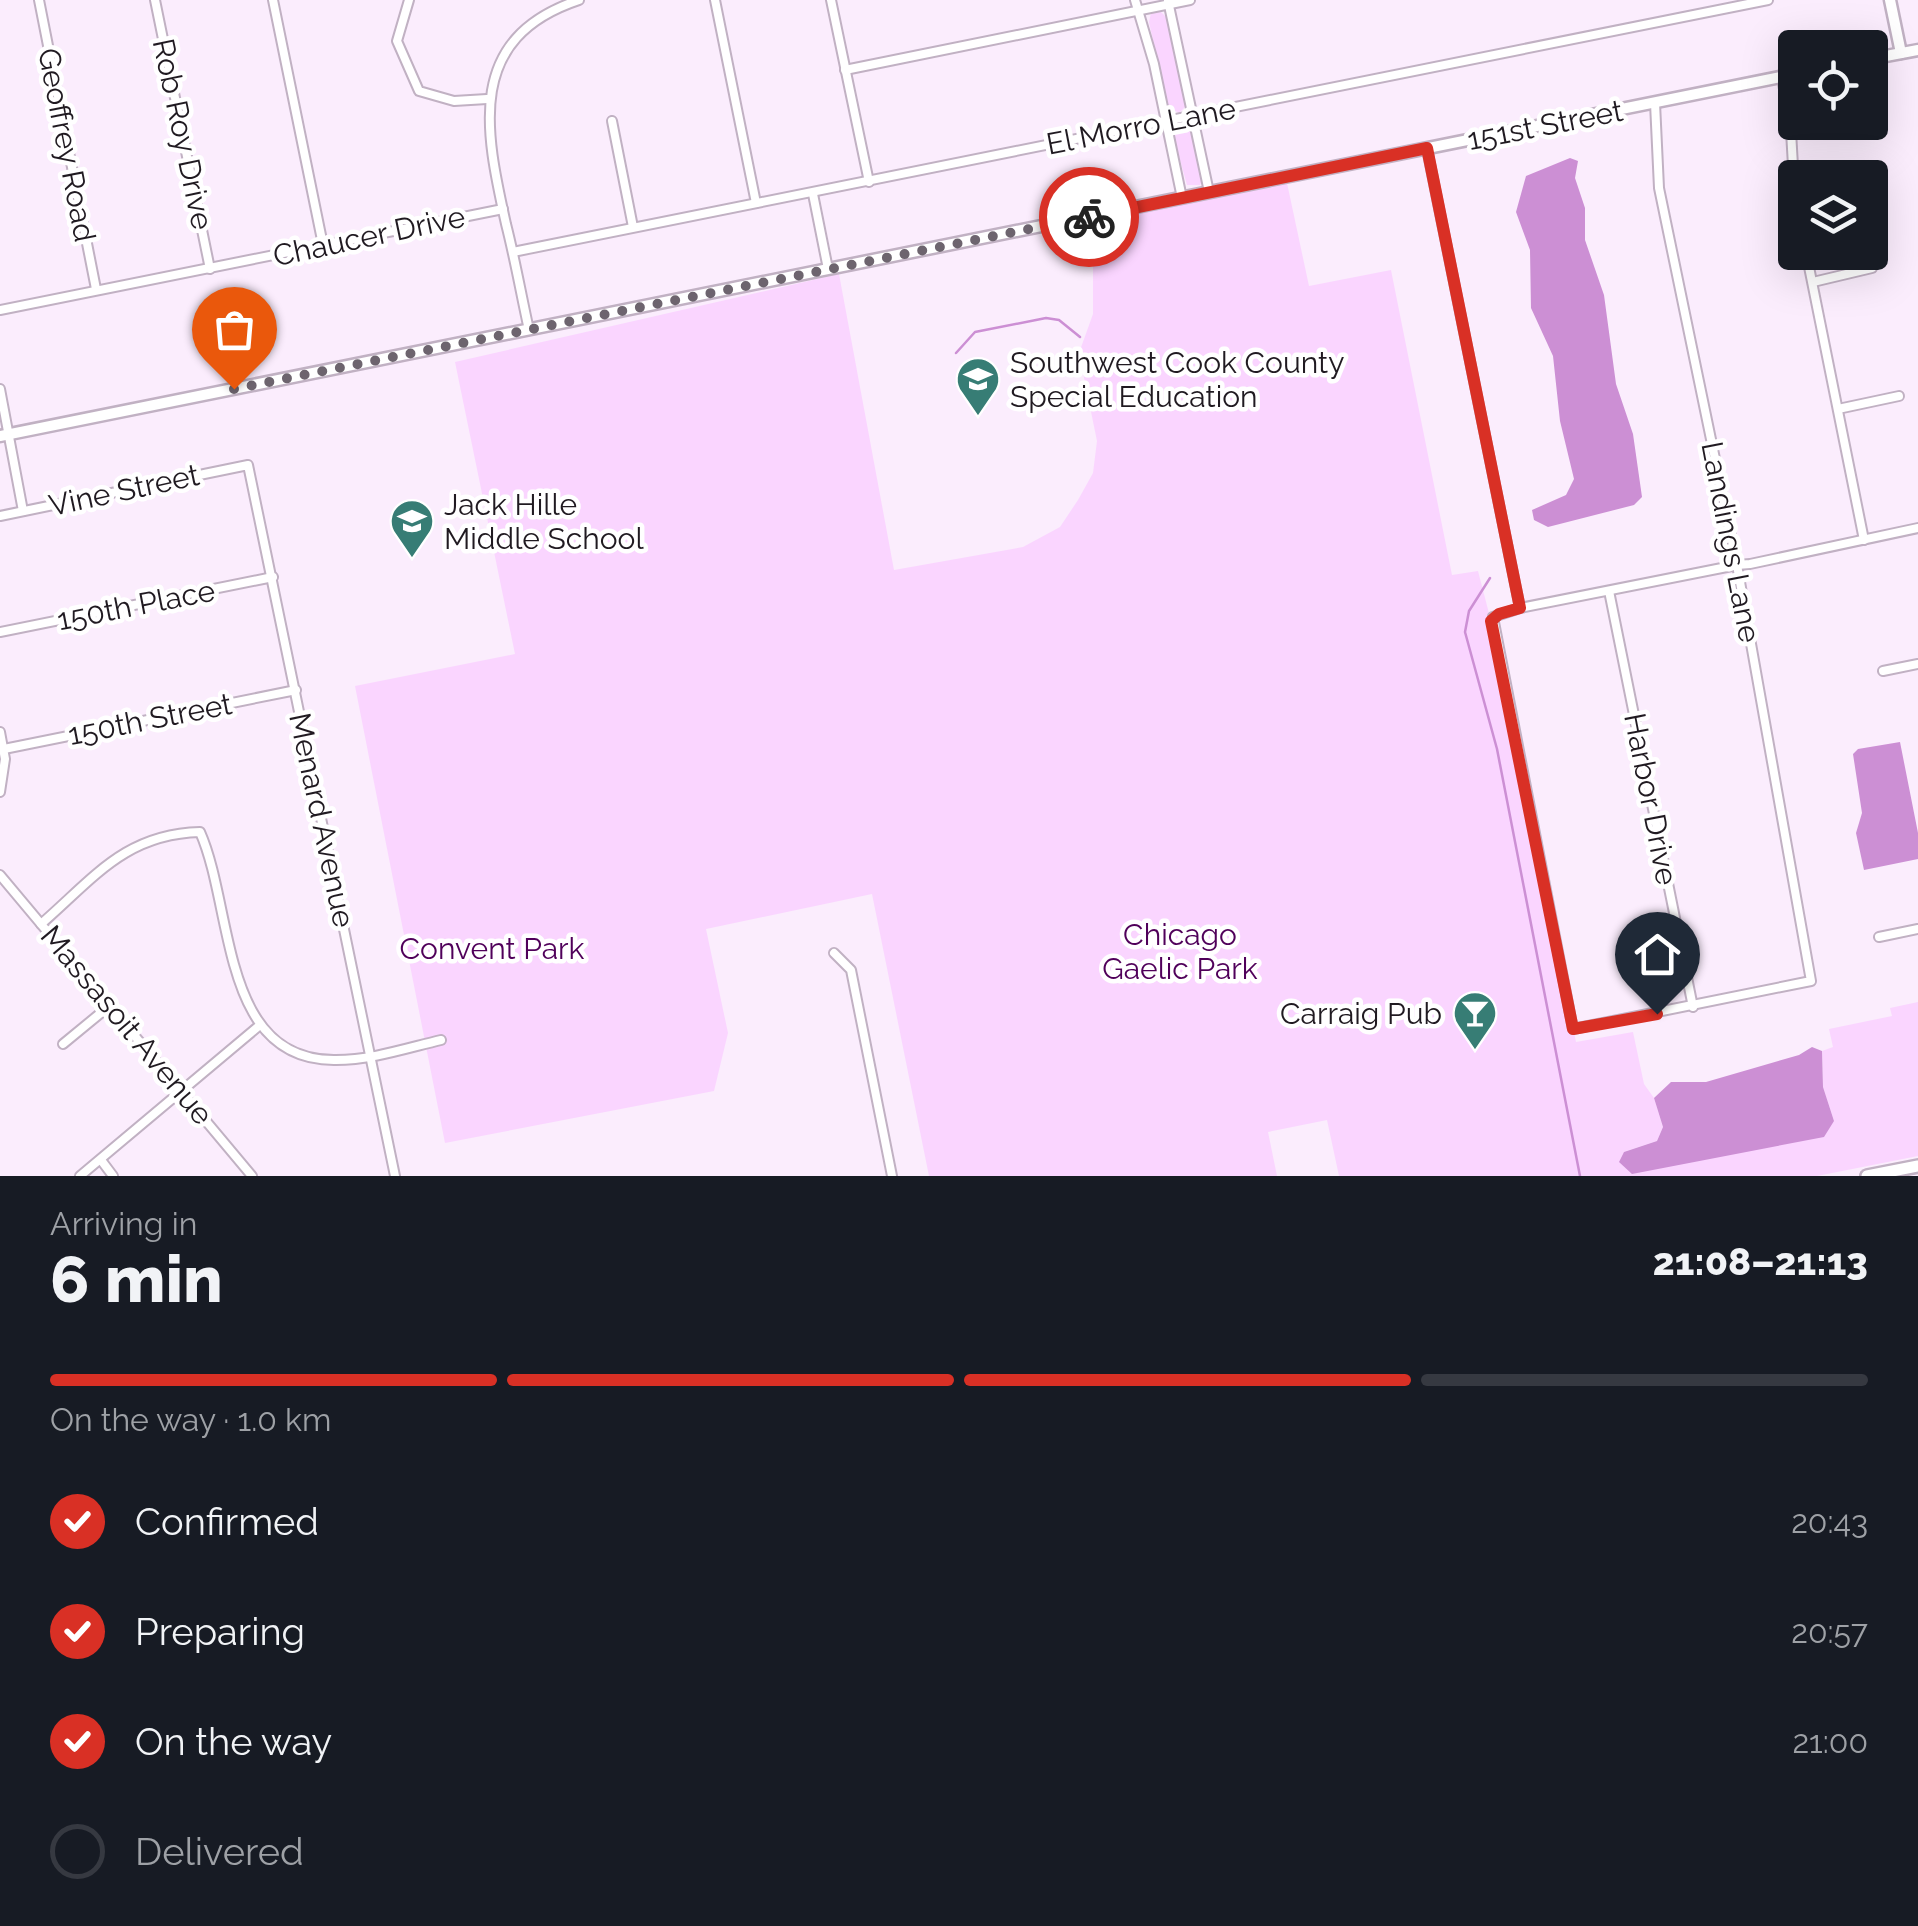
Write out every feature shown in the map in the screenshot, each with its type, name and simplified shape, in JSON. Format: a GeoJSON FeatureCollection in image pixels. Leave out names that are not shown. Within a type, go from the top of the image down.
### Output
{"type":"FeatureCollection","features":[{"type":"Feature","properties":{"kind":"main road"},"geometry":{"type":"LineString","coordinates":[[1867,1176],[1918,1166]]}},
{"type":"Feature","properties":{"kind":"street","name":"Geoffrey Road"},"geometry":{"type":"LineString","coordinates":[[39,0],[96,289]]}},
{"type":"Feature","properties":{"kind":"street","name":"Rob Roy Drive"},"geometry":{"type":"LineString","coordinates":[[156,0],[210,268]]}},
{"type":"Feature","properties":{"kind":"street"},"geometry":{"type":"LineString","coordinates":[[273,0],[323,245]]}},
{"type":"Feature","properties":{"kind":"street"},"geometry":{"type":"LineString","coordinates":[[409,0],[397,42],[419,91],[454,101],[487,98]]}},
{"type":"Feature","properties":{"kind":"street"},"geometry":{"type":"LineString","coordinates":[[528,330],[489,138],[487,98],[501,59],[514,41],[555,8],[579,0]]}},
{"type":"Feature","properties":{"kind":"street"},"geometry":{"type":"LineString","coordinates":[[715,0],[756,203]]}},
{"type":"Feature","properties":{"kind":"street"},"geometry":{"type":"LineString","coordinates":[[831,0],[870,182]]}},
{"type":"Feature","properties":{"kind":"street"},"geometry":{"type":"LineString","coordinates":[[845,70],[1137,5],[1190,0]]}},
{"type":"Feature","properties":{"kind":"street","name":"El Morro Lane"},"geometry":{"type":"LineString","coordinates":[[513,252],[1768,0]]}},
{"type":"Feature","properties":{"kind":"street"},"geometry":{"type":"LineString","coordinates":[[1890,0],[1900,53]]}},
{"type":"Feature","properties":{"kind":"street"},"geometry":{"type":"LineString","coordinates":[[1168,2],[1209,192]]}},
{"type":"Feature","properties":{"kind":"street"},"geometry":{"type":"LineString","coordinates":[[1137,5],[1182,198]]}},
{"type":"Feature","properties":{"kind":"street"},"geometry":{"type":"LineString","coordinates":[[1888,55],[1918,50]]}},
{"type":"Feature","properties":{"kind":"street","name":"151st Street"},"geometry":{"type":"LineString","coordinates":[[4,435],[1778,78]]}},
{"type":"Feature","properties":{"kind":"street","name":"Landings Lane"},"geometry":{"type":"LineString","coordinates":[[1655,102],[1659,188],[1736,564],[1811,982],[1693,1008]]}},
{"type":"Feature","properties":{"kind":"street"},"geometry":{"type":"LineString","coordinates":[[612,121],[633,227]]}},
{"type":"Feature","properties":{"kind":"street"},"geometry":{"type":"LineString","coordinates":[[1427,148],[1520,608]]}},
{"type":"Feature","properties":{"kind":"street"},"geometry":{"type":"LineString","coordinates":[[813,194],[828,269]]}},
{"type":"Feature","properties":{"kind":"street","name":"Chaucer Drive"},"geometry":{"type":"LineString","coordinates":[[0,310],[503,209]]}},
{"type":"Feature","properties":{"kind":"street"},"geometry":{"type":"LineString","coordinates":[[1810,270],[1864,540]]}},
{"type":"Feature","properties":{"kind":"street"},"geometry":{"type":"LineString","coordinates":[[1813,282],[1864,270]]}},
{"type":"Feature","properties":{"kind":"street"},"geometry":{"type":"LineString","coordinates":[[0,388],[4,435],[23,511]]}},
{"type":"Feature","properties":{"kind":"street"},"geometry":{"type":"LineString","coordinates":[[1838,409],[1900,396]]}},
{"type":"Feature","properties":{"kind":"street","name":"Vine Street"},"geometry":{"type":"LineString","coordinates":[[0,516],[248,465]]}},
{"type":"Feature","properties":{"kind":"street","name":"Menard Avenue"},"geometry":{"type":"LineString","coordinates":[[248,465],[395,1176]]}},
{"type":"Feature","properties":{"kind":"street"},"geometry":{"type":"LineString","coordinates":[[1693,1008],[1573,1029],[1491,621],[1499,614],[1520,608],[1918,528]]}},
{"type":"Feature","properties":{"kind":"street","name":"150th Place"},"geometry":{"type":"LineString","coordinates":[[0,632],[273,578]]}},
{"type":"Feature","properties":{"kind":"street","name":"Harbor Drive"},"geometry":{"type":"LineString","coordinates":[[1609,591],[1693,1008]]}},
{"type":"Feature","properties":{"kind":"street"},"geometry":{"type":"LineString","coordinates":[[1882,671],[1918,664]]}},
{"type":"Feature","properties":{"kind":"street","name":"150th Street"},"geometry":{"type":"LineString","coordinates":[[4,749],[296,690]]}},
{"type":"Feature","properties":{"kind":"street"},"geometry":{"type":"LineString","coordinates":[[0,732],[4,749],[0,792]]}},
{"type":"Feature","properties":{"kind":"street"},"geometry":{"type":"LineString","coordinates":[[41,924],[141,842],[163,834],[200,832],[212,860],[242,992],[260,1025],[288,1048],[316,1058],[371,1056],[441,1040]]}},
{"type":"Feature","properties":{"kind":"street","name":"Massasoit Avenue"},"geometry":{"type":"LineString","coordinates":[[0,876],[108,1007],[183,1089],[252,1176]]}},
{"type":"Feature","properties":{"kind":"street"},"geometry":{"type":"LineString","coordinates":[[1879,938],[1918,930]]}},
{"type":"Feature","properties":{"kind":"street"},"geometry":{"type":"LineString","coordinates":[[834,954],[851,970],[892,1176]]}},
{"type":"Feature","properties":{"kind":"street"},"geometry":{"type":"LineString","coordinates":[[63,1044],[108,1007]]}},
{"type":"Feature","properties":{"kind":"street"},"geometry":{"type":"LineString","coordinates":[[80,1176],[260,1025]]}},
{"type":"Feature","properties":{"kind":"street"},"geometry":{"type":"LineString","coordinates":[[101,1160],[113,1176]]}},
{"type":"Feature","properties":{"kind":"green space"},"geometry":{"type":"Polygon","coordinates":[[[1160,11],[1169,20],[1188,104],[1179,113],[1167,106],[1149,22],[1151,13],[1160,11]]]}},
{"type":"Feature","properties":{"kind":"green space"},"geometry":{"type":"Polygon","coordinates":[[[1181,125],[1194,131],[1203,178],[1200,185],[1187,185],[1173,135],[1181,125]]]}},
{"type":"Feature","properties":{"kind":"green space"},"geometry":{"type":"Polygon","coordinates":[[[1287,183],[1309,286],[1391,270],[1452,575],[1478,571],[1491,621],[1576,1042],[1633,1032],[1644,1084],[1654,1098],[1663,1127],[1657,1141],[1624,1152],[1834,1121],[1823,1087],[1822,1051],[1833,1047],[1829,1029],[1892,1016],[1890,1008],[1918,1002],[1918,1156],[1817,1176],[1339,1176],[1327,1120],[1268,1132],[1277,1176],[929,1176],[872,894],[706,929],[728,1033],[714,1091],[445,1143],[355,686],[515,654],[455,362],[839,274],[894,570],[1023,547],[1060,527],[1093,473],[1097,441],[1079,353],[1093,314],[1093,265],[1054,247],[1049,229],[1287,183]]]}},
{"type":"Feature","properties":{"kind":"shaded area"},"geometry":{"type":"Polygon","coordinates":[[[1570,158],[1578,161],[1575,178],[1585,208],[1585,240],[1604,295],[1616,384],[1633,434],[1642,497],[1634,505],[1548,527],[1534,520],[1532,510],[1566,495],[1574,479],[1560,421],[1553,356],[1531,308],[1530,250],[1516,212],[1526,176],[1570,158]]]}},
{"type":"Feature","properties":{"kind":"shaded area"},"geometry":{"type":"Polygon","coordinates":[[[1900,742],[1918,833],[1918,859],[1864,870],[1856,833],[1862,813],[1853,754],[1858,749],[1900,742]]]}},
{"type":"Feature","properties":{"kind":"shaded area"},"geometry":{"type":"Polygon","coordinates":[[[1812,1047],[1822,1051],[1823,1087],[1834,1121],[1824,1137],[1632,1174],[1619,1162],[1624,1152],[1657,1141],[1663,1127],[1654,1098],[1671,1082],[1706,1082],[1799,1055],[1812,1047]]]}},
{"type":"Feature","properties":{"kind":"waterway"},"geometry":{"type":"LineString","coordinates":[[956,353],[975,332],[1046,318],[1059,320],[1080,337]]}},
{"type":"Feature","properties":{"kind":"waterway"},"geometry":{"type":"LineString","coordinates":[[1490,578],[1469,611],[1465,632],[1497,749],[1580,1176]]}},
{"type":"Feature","properties":{"kind":"way so far"},"geometry":{"type":"LineString","coordinates":[[234,389],[1089,217]]}},
{"type":"Feature","properties":{"kind":"place","name":"Southwest Cook County Special Education"},"geometry":{"type":"Point","coordinates":[978,417]}},
{"type":"Feature","properties":{"kind":"place","name":"Jack Hille Middle School"},"geometry":{"type":"Point","coordinates":[412,559]}},
{"type":"Feature","properties":{"kind":"place","name":"Carraig Pub"},"geometry":{"type":"Point","coordinates":[1475,1051]}},
{"type":"Feature","properties":{"kind":"route"},"geometry":{"type":"LineString","coordinates":[[1089,217],[1427,148],[1520,608],[1499,614],[1491,621],[1573,1029],[1657,1014]]}},
{"type":"Feature","properties":{"kind":"park label","name":"Convent Park"},"geometry":{"type":"Point","coordinates":[492,948]}},
{"type":"Feature","properties":{"kind":"park label","name":"Chicago Gaelic Park"},"geometry":{"type":"Point","coordinates":[1180,951]}}]}
